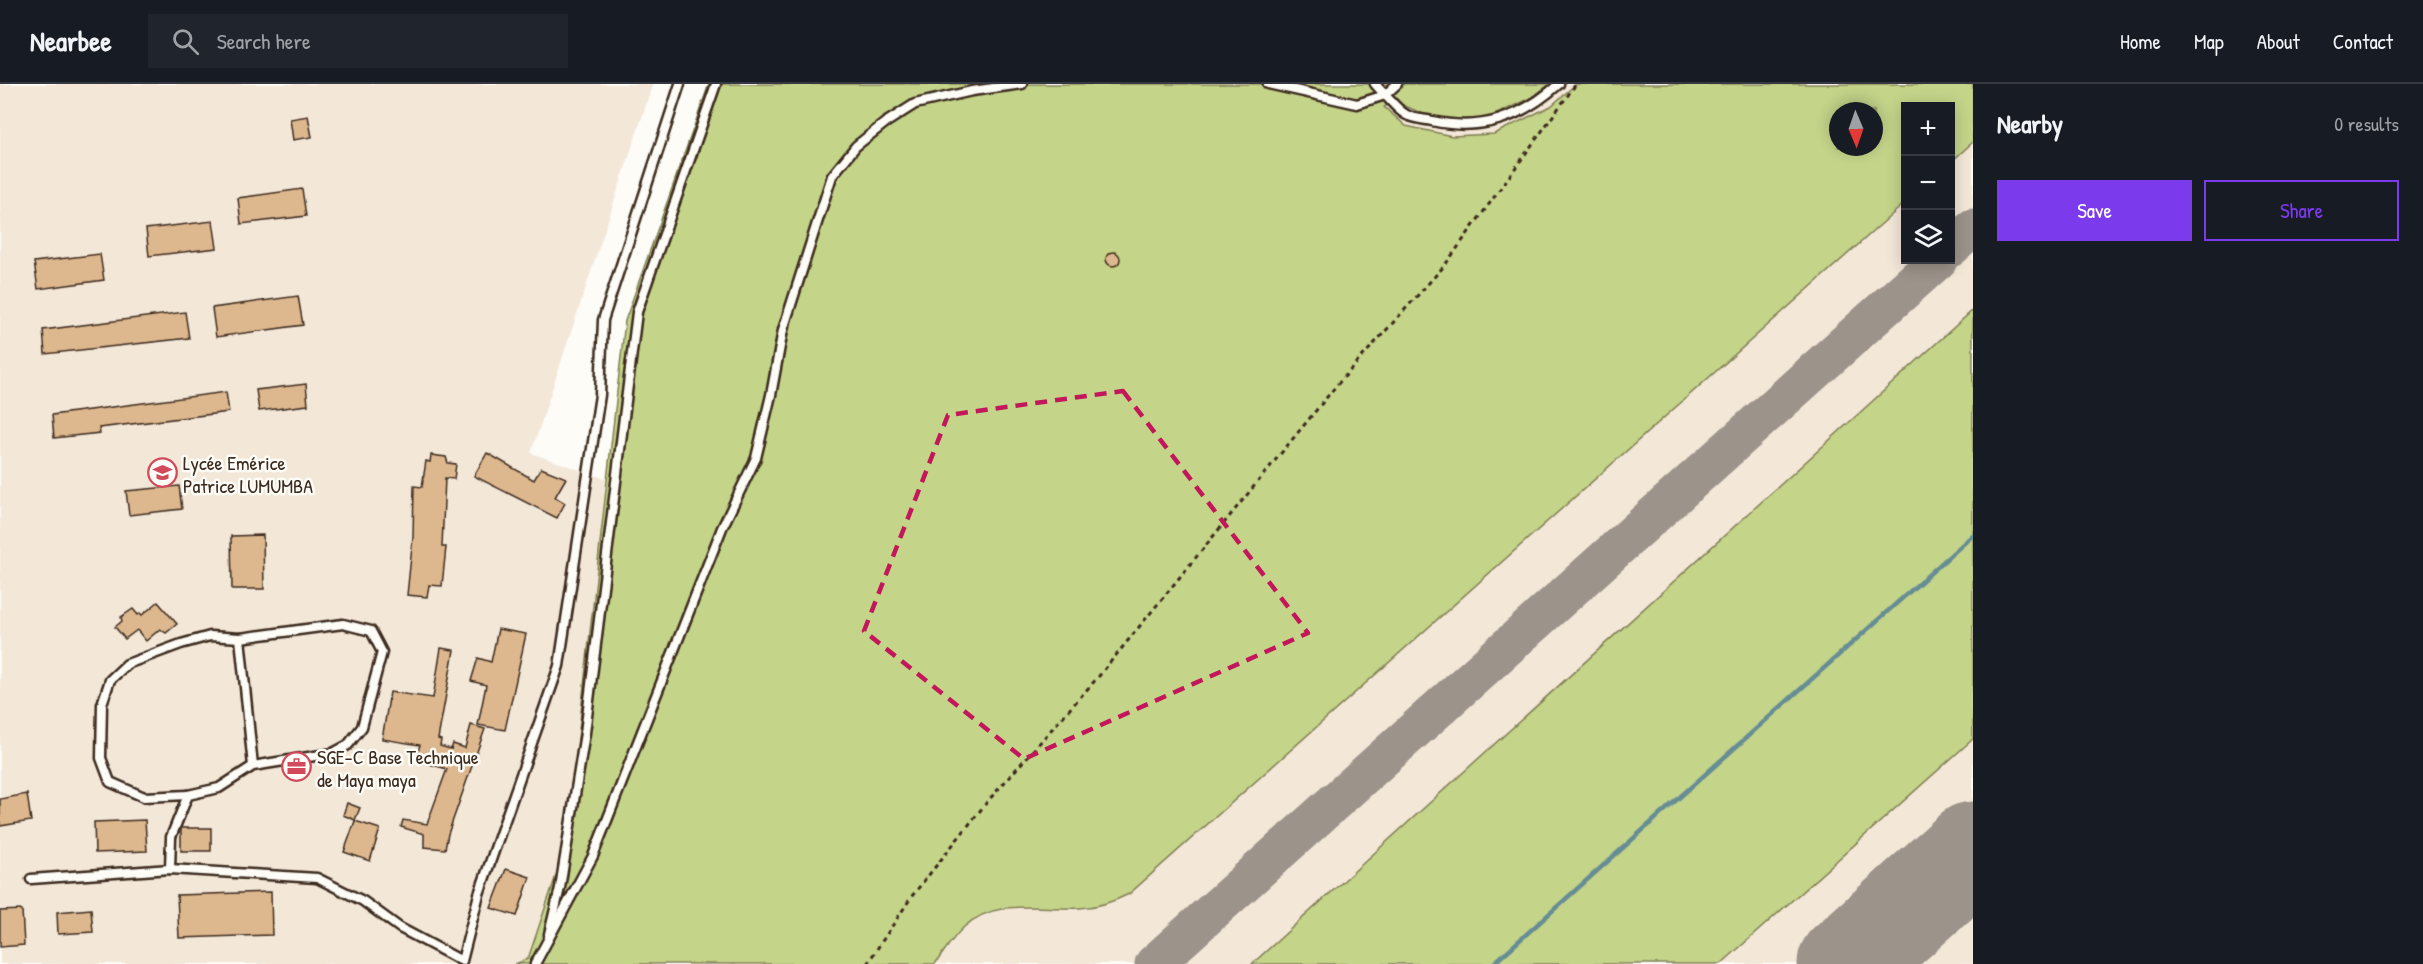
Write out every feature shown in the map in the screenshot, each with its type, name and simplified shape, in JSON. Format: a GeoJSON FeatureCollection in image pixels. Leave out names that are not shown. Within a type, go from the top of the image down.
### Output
{"type":"FeatureCollection","features":[{"type":"Feature","properties":{"kind":"lane"},"geometry":{"type":"LineString","coordinates":[[32,879],[170,869],[317,878],[363,901],[400,928],[462,963],[479,894],[559,666],[600,395],[603,320],[680,84]]}},
{"type":"Feature","properties":{"kind":"lane"},"geometry":{"type":"LineString","coordinates":[[546,947],[560,888],[585,733],[617,454],[637,312],[716,84]]}},
{"type":"Feature","properties":{"kind":"lane"},"geometry":{"type":"LineString","coordinates":[[535,964],[593,856],[722,528],[756,458],[783,330],[832,176],[856,146],[885,123],[915,104],[972,91],[1022,84]]}},
{"type":"Feature","properties":{"kind":"lane"},"geometry":{"type":"LineString","coordinates":[[1268,84],[1357,104],[1385,95],[1397,84]]}},
{"type":"Feature","properties":{"kind":"lane"},"geometry":{"type":"LineString","coordinates":[[1375,84],[1406,115],[1444,124],[1471,126],[1498,122],[1544,98],[1559,84]]}},
{"type":"Feature","properties":{"kind":"lane"},"geometry":{"type":"LineString","coordinates":[[343,624],[371,631],[382,651],[362,727],[348,745],[333,753],[253,766],[219,788],[188,795],[144,797],[110,783],[101,758],[102,704],[110,680],[127,664],[210,636],[240,638],[343,624]]}},
{"type":"Feature","properties":{"kind":"lane"},"geometry":{"type":"LineString","coordinates":[[240,638],[253,766]]}},
{"type":"Feature","properties":{"kind":"lane"},"geometry":{"type":"LineString","coordinates":[[170,869],[171,837],[188,795]]}},
{"type":"Feature","properties":{"kind":"path"},"geometry":{"type":"LineString","coordinates":[[867,964],[912,896],[987,802],[1099,676],[1336,386],[1445,265],[1576,84]]}},
{"type":"Feature","properties":{"kind":"highlighted area"},"geometry":{"type":"Polygon","coordinates":[[[1123,391],[1308,633],[1024,759],[864,631],[948,415],[1123,391]]]}},
{"type":"Feature","properties":{"kind":"shaded area"},"geometry":{"type":"Polygon","coordinates":[[[0,84],[653,84],[531,453],[606,479],[625,321],[709,84],[1973,84],[1973,964],[0,964],[0,84]]]}},
{"type":"Feature","properties":{"kind":"green space"},"geometry":{"type":"Polygon","coordinates":[[[709,84],[1550,84],[1529,99],[1479,122],[1433,118],[1394,101],[1384,107],[1406,126],[1452,136],[1494,134],[1551,106],[1576,84],[1973,84],[1973,142],[1955,158],[1955,102],[1901,102],[1901,207],[1129,894],[1105,904],[1087,907],[1019,907],[990,912],[964,927],[935,964],[515,964],[528,959],[566,846],[625,321],[709,84]]]}},
{"type":"Feature","properties":{"kind":"green space"},"geometry":{"type":"Polygon","coordinates":[[[1973,310],[1973,739],[1721,964],[1252,964],[1973,310]]]}},
{"type":"Feature","properties":{"kind":"building"},"geometry":{"type":"Polygon","coordinates":[[[308,116],[312,137],[293,140],[290,119],[308,116]]]}},
{"type":"Feature","properties":{"kind":"building"},"geometry":{"type":"Polygon","coordinates":[[[302,189],[306,216],[241,224],[238,198],[302,189]]]}},
{"type":"Feature","properties":{"kind":"building"},"geometry":{"type":"Polygon","coordinates":[[[213,221],[217,248],[149,256],[146,229],[213,221]]]}},
{"type":"Feature","properties":{"kind":"building"},"geometry":{"type":"Polygon","coordinates":[[[1113,252],[1118,254],[1120,259],[1118,264],[1113,266],[1108,264],[1106,259],[1108,254],[1113,252]]]}},
{"type":"Feature","properties":{"kind":"building"},"geometry":{"type":"Polygon","coordinates":[[[100,254],[104,280],[38,289],[34,262],[100,254]]]}},
{"type":"Feature","properties":{"kind":"building"},"geometry":{"type":"Polygon","coordinates":[[[298,296],[303,325],[216,337],[212,308],[298,296]]]}},
{"type":"Feature","properties":{"kind":"building"},"geometry":{"type":"Polygon","coordinates":[[[185,312],[189,338],[45,354],[43,330],[185,312]]]}},
{"type":"Feature","properties":{"kind":"building"},"geometry":{"type":"Polygon","coordinates":[[[306,384],[308,405],[259,411],[256,390],[306,384]]]}},
{"type":"Feature","properties":{"kind":"building"},"geometry":{"type":"Polygon","coordinates":[[[226,392],[229,412],[99,428],[100,433],[54,438],[52,415],[226,392]]]}},
{"type":"Feature","properties":{"kind":"building"},"geometry":{"type":"Polygon","coordinates":[[[487,453],[534,480],[541,468],[566,478],[555,497],[565,503],[557,518],[474,476],[487,453]]]}},
{"type":"Feature","properties":{"kind":"building"},"geometry":{"type":"Polygon","coordinates":[[[431,455],[446,457],[448,463],[456,464],[454,479],[445,478],[442,547],[446,547],[442,586],[429,585],[427,597],[407,595],[413,537],[414,486],[422,487],[426,461],[430,462],[431,455]]]}},
{"type":"Feature","properties":{"kind":"building"},"geometry":{"type":"Polygon","coordinates":[[[179,486],[182,509],[129,515],[126,491],[179,486]]]}},
{"type":"Feature","properties":{"kind":"building"},"geometry":{"type":"Polygon","coordinates":[[[263,535],[264,589],[232,589],[231,536],[263,535]]]}},
{"type":"Feature","properties":{"kind":"building"},"geometry":{"type":"Polygon","coordinates":[[[158,602],[177,624],[166,633],[160,629],[146,641],[137,630],[125,639],[115,627],[122,621],[121,617],[133,609],[138,615],[140,613],[142,615],[158,602]]]}},
{"type":"Feature","properties":{"kind":"building"},"geometry":{"type":"Polygon","coordinates":[[[498,629],[526,634],[505,730],[478,725],[486,685],[471,681],[478,658],[491,662],[498,629]]]}},
{"type":"Feature","properties":{"kind":"building"},"geometry":{"type":"Polygon","coordinates":[[[441,648],[454,650],[438,739],[441,740],[440,746],[451,749],[453,744],[465,748],[471,725],[485,729],[448,834],[445,849],[424,847],[424,834],[401,827],[403,820],[427,824],[447,769],[415,760],[420,745],[382,739],[390,692],[433,698],[441,648]]]}},
{"type":"Feature","properties":{"kind":"building"},"geometry":{"type":"Polygon","coordinates":[[[27,794],[31,821],[0,826],[0,799],[27,794]]]}},
{"type":"Feature","properties":{"kind":"building"},"geometry":{"type":"Polygon","coordinates":[[[347,803],[360,808],[355,820],[343,815],[347,803]]]}},
{"type":"Feature","properties":{"kind":"building"},"geometry":{"type":"Polygon","coordinates":[[[145,820],[147,851],[95,853],[94,822],[145,820]]]}},
{"type":"Feature","properties":{"kind":"building"},"geometry":{"type":"Polygon","coordinates":[[[355,821],[380,829],[370,861],[344,852],[355,821]]]}},
{"type":"Feature","properties":{"kind":"building"},"geometry":{"type":"Polygon","coordinates":[[[181,828],[211,828],[211,851],[181,851],[181,828]]]}},
{"type":"Feature","properties":{"kind":"building"},"geometry":{"type":"Polygon","coordinates":[[[506,869],[530,877],[517,916],[491,908],[506,869]]]}},
{"type":"Feature","properties":{"kind":"building"},"geometry":{"type":"Polygon","coordinates":[[[271,892],[272,935],[179,938],[177,895],[271,892]]]}},
{"type":"Feature","properties":{"kind":"building"},"geometry":{"type":"Polygon","coordinates":[[[91,909],[93,932],[58,934],[57,912],[91,909]]]}},
{"type":"Feature","properties":{"kind":"building"},"geometry":{"type":"Polygon","coordinates":[[[22,910],[24,945],[0,947],[0,911],[22,910]]]}},
{"type":"Feature","properties":{"kind":"waterway"},"geometry":{"type":"LineString","coordinates":[[1493,964],[1973,535]]}},
{"type":"Feature","properties":{"kind":"taxiway"},"geometry":{"type":"LineString","coordinates":[[1955,244],[1973,228]]}},
{"type":"Feature","properties":{"kind":"taxiway"},"geometry":{"type":"LineString","coordinates":[[1154,964],[1934,264]]}},
{"type":"Feature","properties":{"kind":"runway"},"geometry":{"type":"LineString","coordinates":[[1847,964],[1973,851]]}},
{"type":"Feature","properties":{"kind":"place","name":"Lycée Emérice Patrice LUMUMBA"},"geometry":{"type":"Point","coordinates":[162,473]}},
{"type":"Feature","properties":{"kind":"place","name":"SGE-C Base Technique de Maya maya"},"geometry":{"type":"Point","coordinates":[296,767]}}]}
